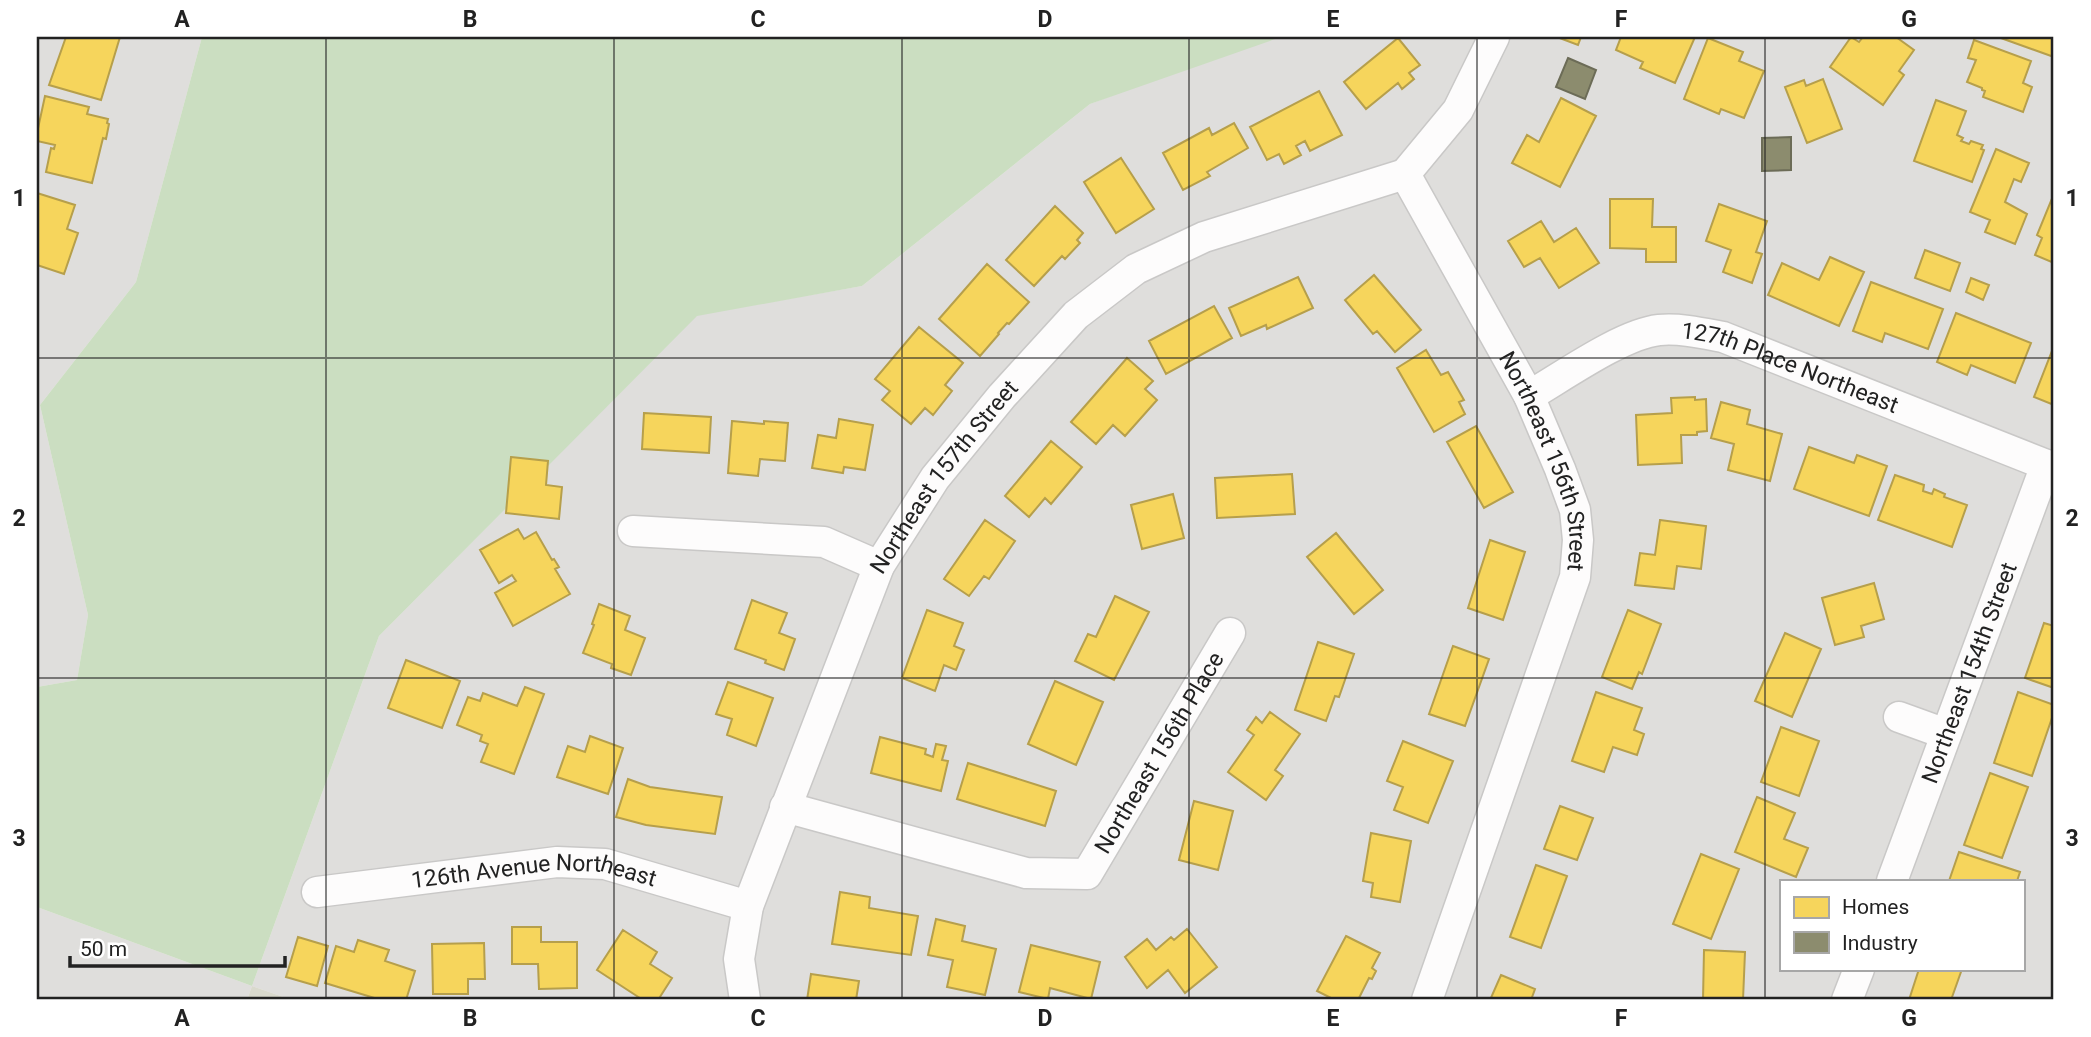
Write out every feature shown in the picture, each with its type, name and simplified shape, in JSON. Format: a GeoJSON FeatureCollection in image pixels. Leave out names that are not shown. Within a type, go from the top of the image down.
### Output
{"type":"FeatureCollection","features":[{"type":"Feature","properties":{"kind":"street"},"geometry":{"type":"LineString","coordinates":[[1405,174],[1458,110],[1494,37]]}},
{"type":"Feature","properties":{"kind":"street","name":"Northeast 156th Street"},"geometry":{"type":"LineString","coordinates":[[1405,174],[1529,397],[1575,510],[1578,540],[1575,577],[1427,1000]]}},
{"type":"Feature","properties":{"kind":"street","name":"Northeast 157th Street"},"geometry":{"type":"LineString","coordinates":[[745,1000],[738,959],[748,906],[879,566],[935,478],[1002,396],[1076,315],[1136,269],[1204,237],[1405,174]]}},
{"type":"Feature","properties":{"kind":"street","name":"127th Place Northeast"},"geometry":{"type":"LineString","coordinates":[[1529,397],[1625,340],[1656,330],[1686,330],[1723,337],[2050,466]]}},
{"type":"Feature","properties":{"kind":"street","name":"Northeast 154th Street"},"geometry":{"type":"LineString","coordinates":[[1892,880],[2050,466]]}},
{"type":"Feature","properties":{"kind":"street"},"geometry":{"type":"LineString","coordinates":[[633,531],[824,542],[879,566]]}},
{"type":"Feature","properties":{"kind":"street","name":"Northeast 156th Place"},"geometry":{"type":"LineString","coordinates":[[785,807],[1026,873],[1087,874],[1230,633]]}},
{"type":"Feature","properties":{"kind":"street"},"geometry":{"type":"LineString","coordinates":[[1899,717],[1946,734]]}},
{"type":"Feature","properties":{"kind":"street","name":"126th Avenue Northeast"},"geometry":{"type":"LineString","coordinates":[[317,892],[557,862],[606,864],[748,906]]}},
{"type":"Feature","properties":{"kind":"street"},"geometry":{"type":"LineString","coordinates":[[1847,1000],[1859,970]]}},
{"type":"Feature","properties":{"kind":"shaded area"},"geometry":{"type":"Polygon","coordinates":[[[37,37],[202,37],[136,282],[40,405],[88,615],[77,680],[37,687],[37,37]]]}},
{"type":"Feature","properties":{"kind":"shaded area"},"geometry":{"type":"Polygon","coordinates":[[[1265,37],[2054,37],[2054,1000],[292,1000],[252,986],[379,636],[697,315],[862,286],[1090,104],[1265,37]]]}},
{"type":"Feature","properties":{"kind":"shaded area"},"geometry":{"type":"Polygon","coordinates":[[[37,907],[252,986],[247,1000],[37,1000],[37,907]]]}},
{"type":"Feature","properties":{"kind":"shaded area"},"geometry":{"type":"Polygon","coordinates":[[[252,986],[292,1000],[247,1000],[252,986]]]}},
{"type":"Feature","properties":{"kind":"green space"},"geometry":{"type":"Polygon","coordinates":[[[202,37],[1281,37],[1090,104],[862,286],[697,316],[379,636],[252,986],[37,907],[37,687],[77,680],[88,615],[40,405],[136,282],[202,37]]]}},
{"type":"Feature","properties":{"kind":"building: Homes"},"geometry":{"type":"Polygon","coordinates":[[[66,37],[120,37],[101,100],[49,85],[66,37]]]}},
{"type":"Feature","properties":{"kind":"building: Homes"},"geometry":{"type":"Polygon","coordinates":[[[1557,37],[1581,37],[1578,45],[1557,37]]]}},
{"type":"Feature","properties":{"kind":"building: Homes"},"geometry":{"type":"Polygon","coordinates":[[[1621,37],[1695,37],[1675,83],[1640,68],[1643,62],[1616,50],[1621,37]]]}},
{"type":"Feature","properties":{"kind":"building: Homes"},"geometry":{"type":"Polygon","coordinates":[[[1851,37],[1859,42],[1863,37],[1896,37],[1914,50],[1899,71],[1904,75],[1883,105],[1830,67],[1851,37]]]}},
{"type":"Feature","properties":{"kind":"building: Homes"},"geometry":{"type":"Polygon","coordinates":[[[1998,37],[2054,37],[2054,57],[1998,37]]]}},
{"type":"Feature","properties":{"kind":"building: Homes"},"geometry":{"type":"Polygon","coordinates":[[[1398,38],[1420,65],[1409,73],[1414,79],[1402,89],[1398,83],[1366,109],[1344,82],[1398,38]]]}},
{"type":"Feature","properties":{"kind":"building: Homes"},"geometry":{"type":"Polygon","coordinates":[[[1708,38],[1743,52],[1739,61],[1764,71],[1744,118],[1721,109],[1719,114],[1684,99],[1708,38]]]}},
{"type":"Feature","properties":{"kind":"building: Homes"},"geometry":{"type":"Polygon","coordinates":[[[1974,40],[2031,61],[2023,83],[2032,87],[2023,112],[1983,97],[1985,91],[1982,88],[1967,82],[1976,60],[1968,58],[1974,40]]]}},
{"type":"Feature","properties":{"kind":"building: Homes"},"geometry":{"type":"Polygon","coordinates":[[[1823,79],[1842,129],[1807,143],[1785,87],[1804,80],[1806,86],[1823,79]]]}},
{"type":"Feature","properties":{"kind":"building: Homes"},"geometry":{"type":"Polygon","coordinates":[[[1319,91],[1342,135],[1310,151],[1305,141],[1296,146],[1301,155],[1284,164],[1279,154],[1267,160],[1250,127],[1319,91]]]}},
{"type":"Feature","properties":{"kind":"building: Homes"},"geometry":{"type":"Polygon","coordinates":[[[45,96],[89,107],[87,114],[108,119],[106,139],[103,138],[92,183],[46,172],[51,148],[54,149],[55,145],[37,141],[45,96]]]}},
{"type":"Feature","properties":{"kind":"building: Homes"},"geometry":{"type":"Polygon","coordinates":[[[1561,98],[1596,116],[1560,187],[1512,163],[1527,135],[1539,142],[1561,98]]]}},
{"type":"Feature","properties":{"kind":"building: Homes"},"geometry":{"type":"Polygon","coordinates":[[[1936,100],[1966,111],[1957,135],[1963,138],[1961,141],[1983,145],[1981,149],[1984,150],[1972,182],[1914,161],[1936,100]]]}},
{"type":"Feature","properties":{"kind":"building: Homes"},"geometry":{"type":"Polygon","coordinates":[[[1234,123],[1248,148],[1207,172],[1210,176],[1183,190],[1163,153],[1209,128],[1212,135],[1234,123]]]}},
{"type":"Feature","properties":{"kind":"building: Homes"},"geometry":{"type":"Polygon","coordinates":[[[1996,149],[2029,163],[2021,182],[2014,179],[2005,202],[2027,214],[2015,244],[1985,232],[1990,220],[1970,212],[1996,149]]]}},
{"type":"Feature","properties":{"kind":"building: Homes"},"geometry":{"type":"Polygon","coordinates":[[[1121,158],[1154,209],[1116,233],[1084,182],[1121,158]]]}},
{"type":"Feature","properties":{"kind":"building: Homes"},"geometry":{"type":"Polygon","coordinates":[[[37,193],[75,205],[67,229],[78,233],[64,274],[37,265],[37,193]]]}},
{"type":"Feature","properties":{"kind":"building: Homes"},"geometry":{"type":"Polygon","coordinates":[[[2053,196],[2054,263],[2035,255],[2042,238],[2037,235],[2053,196]]]}},
{"type":"Feature","properties":{"kind":"building: Homes"},"geometry":{"type":"Polygon","coordinates":[[[1610,199],[1653,199],[1652,227],[1676,227],[1676,262],[1646,262],[1646,249],[1610,248],[1610,199]]]}},
{"type":"Feature","properties":{"kind":"building: Homes"},"geometry":{"type":"Polygon","coordinates":[[[1719,204],[1767,221],[1756,252],[1762,254],[1752,283],[1723,272],[1731,250],[1706,241],[1719,204]]]}},
{"type":"Feature","properties":{"kind":"building: Homes"},"geometry":{"type":"Polygon","coordinates":[[[1055,206],[1083,233],[1077,240],[1080,243],[1065,259],[1062,256],[1034,286],[1006,260],[1055,206]]]}},
{"type":"Feature","properties":{"kind":"building: Homes"},"geometry":{"type":"Polygon","coordinates":[[[1541,221],[1554,242],[1576,228],[1599,263],[1559,288],[1540,258],[1524,267],[1508,241],[1541,221]]]}},
{"type":"Feature","properties":{"kind":"building: Homes"},"geometry":{"type":"Polygon","coordinates":[[[1925,250],[1960,263],[1950,291],[1915,278],[1925,250]]]}},
{"type":"Feature","properties":{"kind":"building: Homes"},"geometry":{"type":"Polygon","coordinates":[[[1830,257],[1864,272],[1839,326],[1768,295],[1782,263],[1819,280],[1830,257]]]}},
{"type":"Feature","properties":{"kind":"building: Homes"},"geometry":{"type":"Polygon","coordinates":[[[987,264],[1029,302],[1009,324],[1007,323],[980,356],[939,319],[987,264]]]}},
{"type":"Feature","properties":{"kind":"building: Homes"},"geometry":{"type":"Polygon","coordinates":[[[1374,275],[1421,330],[1395,352],[1377,331],[1373,334],[1345,300],[1374,275]]]}},
{"type":"Feature","properties":{"kind":"building: Homes"},"geometry":{"type":"Polygon","coordinates":[[[1298,277],[1313,308],[1267,329],[1266,325],[1241,336],[1229,308],[1298,277]]]}},
{"type":"Feature","properties":{"kind":"building: Homes"},"geometry":{"type":"Polygon","coordinates":[[[1971,278],[1989,285],[1983,300],[1966,292],[1971,278]]]}},
{"type":"Feature","properties":{"kind":"building: Homes"},"geometry":{"type":"Polygon","coordinates":[[[1871,282],[1943,309],[1928,349],[1885,333],[1882,342],[1853,331],[1871,282]]]}},
{"type":"Feature","properties":{"kind":"building: Homes"},"geometry":{"type":"Polygon","coordinates":[[[1214,306],[1232,338],[1166,374],[1149,341],[1214,306]]]}},
{"type":"Feature","properties":{"kind":"building: Homes"},"geometry":{"type":"Polygon","coordinates":[[[1956,313],[2031,343],[2015,383],[1971,365],[1967,375],[1937,362],[1956,313]]]}},
{"type":"Feature","properties":{"kind":"building: Homes"},"geometry":{"type":"Polygon","coordinates":[[[919,327],[963,363],[945,385],[952,391],[933,415],[925,408],[911,424],[882,400],[890,391],[875,379],[919,327]]]}},
{"type":"Feature","properties":{"kind":"building: Homes"},"geometry":{"type":"Polygon","coordinates":[[[1426,350],[1441,375],[1448,372],[1464,400],[1459,402],[1465,414],[1434,432],[1397,368],[1426,350]]]}},
{"type":"Feature","properties":{"kind":"building: Homes"},"geometry":{"type":"Polygon","coordinates":[[[2052,351],[2054,352],[2054,405],[2034,397],[2052,351]]]}},
{"type":"Feature","properties":{"kind":"building: Homes"},"geometry":{"type":"Polygon","coordinates":[[[1127,358],[1153,381],[1145,389],[1157,400],[1125,436],[1113,425],[1096,444],[1071,422],[1127,358]]]}},
{"type":"Feature","properties":{"kind":"building: Homes"},"geometry":{"type":"Polygon","coordinates":[[[1695,397],[1695,400],[1706,399],[1707,431],[1697,432],[1697,435],[1681,435],[1682,463],[1638,465],[1636,415],[1672,413],[1671,398],[1695,397]]]}},
{"type":"Feature","properties":{"kind":"building: Homes"},"geometry":{"type":"Polygon","coordinates":[[[1721,402],[1750,410],[1747,424],[1782,434],[1770,481],[1728,470],[1734,444],[1711,438],[1721,402]]]}},
{"type":"Feature","properties":{"kind":"building: Homes"},"geometry":{"type":"Polygon","coordinates":[[[644,413],[711,417],[709,453],[642,449],[644,413]]]}},
{"type":"Feature","properties":{"kind":"building: Homes"},"geometry":{"type":"Polygon","coordinates":[[[839,419],[873,425],[865,470],[844,467],[843,473],[812,468],[818,435],[836,438],[839,419]]]}},
{"type":"Feature","properties":{"kind":"building: Homes"},"geometry":{"type":"Polygon","coordinates":[[[732,421],[788,423],[785,461],[760,459],[758,476],[728,473],[732,421]]]}},
{"type":"Feature","properties":{"kind":"building: Homes"},"geometry":{"type":"Polygon","coordinates":[[[1476,426],[1513,492],[1484,508],[1447,442],[1476,426]]]}},
{"type":"Feature","properties":{"kind":"building: Homes"},"geometry":{"type":"Polygon","coordinates":[[[1051,441],[1082,467],[1051,504],[1045,498],[1029,517],[1005,496],[1051,441]]]}},
{"type":"Feature","properties":{"kind":"building: Homes"},"geometry":{"type":"Polygon","coordinates":[[[1809,447],[1854,463],[1857,455],[1887,466],[1869,516],[1794,489],[1809,447]]]}},
{"type":"Feature","properties":{"kind":"building: Homes"},"geometry":{"type":"Polygon","coordinates":[[[511,457],[548,461],[546,485],[562,487],[559,519],[506,513],[511,457]]]}},
{"type":"Feature","properties":{"kind":"building: Homes"},"geometry":{"type":"Polygon","coordinates":[[[1292,474],[1295,514],[1217,518],[1215,478],[1292,474]]]}},
{"type":"Feature","properties":{"kind":"building: Homes"},"geometry":{"type":"Polygon","coordinates":[[[1895,475],[1924,485],[1923,491],[1932,494],[1934,489],[1945,494],[1944,497],[1967,505],[1952,547],[1878,520],[1895,475]]]}},
{"type":"Feature","properties":{"kind":"building: Homes"},"geometry":{"type":"Polygon","coordinates":[[[1173,494],[1184,538],[1142,549],[1131,505],[1173,494]]]}},
{"type":"Feature","properties":{"kind":"building: Homes"},"geometry":{"type":"Polygon","coordinates":[[[985,520],[1015,541],[989,579],[984,576],[969,596],[944,579],[985,520]]]}},
{"type":"Feature","properties":{"kind":"building: Homes"},"geometry":{"type":"Polygon","coordinates":[[[1660,520],[1706,526],[1701,569],[1677,566],[1674,589],[1635,585],[1640,553],[1655,555],[1660,520]]]}},
{"type":"Feature","properties":{"kind":"building: Homes"},"geometry":{"type":"Polygon","coordinates":[[[518,529],[524,539],[536,532],[559,567],[555,569],[570,594],[513,626],[495,593],[516,581],[512,575],[499,583],[480,550],[518,529]]]}},
{"type":"Feature","properties":{"kind":"building: Homes"},"geometry":{"type":"Polygon","coordinates":[[[1336,533],[1383,590],[1354,614],[1307,557],[1336,533]]]}},
{"type":"Feature","properties":{"kind":"building: Homes"},"geometry":{"type":"Polygon","coordinates":[[[1490,540],[1525,552],[1503,620],[1468,608],[1490,540]]]}},
{"type":"Feature","properties":{"kind":"building: Homes"},"geometry":{"type":"Polygon","coordinates":[[[1874,583],[1884,619],[1861,626],[1864,637],[1835,645],[1822,598],[1874,583]]]}},
{"type":"Feature","properties":{"kind":"building: Homes"},"geometry":{"type":"Polygon","coordinates":[[[1115,596],[1149,612],[1114,680],[1075,661],[1088,634],[1096,637],[1115,596]]]}},
{"type":"Feature","properties":{"kind":"building: Homes"},"geometry":{"type":"Polygon","coordinates":[[[752,600],[787,613],[779,633],[795,639],[784,670],[765,663],[766,660],[735,649],[752,600]]]}},
{"type":"Feature","properties":{"kind":"building: Homes"},"geometry":{"type":"Polygon","coordinates":[[[599,604],[630,616],[625,630],[645,638],[631,675],[583,653],[599,604]]]}},
{"type":"Feature","properties":{"kind":"building: Homes"},"geometry":{"type":"Polygon","coordinates":[[[927,610],[963,623],[954,646],[964,650],[956,670],[944,665],[935,691],[902,678],[927,610]]]}},
{"type":"Feature","properties":{"kind":"building: Homes"},"geometry":{"type":"Polygon","coordinates":[[[1628,610],[1661,624],[1642,674],[1639,672],[1632,689],[1602,677],[1628,610]]]}},
{"type":"Feature","properties":{"kind":"building: Homes"},"geometry":{"type":"Polygon","coordinates":[[[2044,623],[2054,626],[2054,688],[2025,678],[2044,623]]]}},
{"type":"Feature","properties":{"kind":"building: Homes"},"geometry":{"type":"Polygon","coordinates":[[[1785,633],[1821,649],[1792,717],[1755,701],[1785,633]]]}},
{"type":"Feature","properties":{"kind":"building: Homes"},"geometry":{"type":"Polygon","coordinates":[[[1318,642],[1354,654],[1339,697],[1335,696],[1326,721],[1295,710],[1318,642]]]}},
{"type":"Feature","properties":{"kind":"building: Homes"},"geometry":{"type":"Polygon","coordinates":[[[1453,646],[1489,659],[1465,726],[1429,714],[1453,646]]]}},
{"type":"Feature","properties":{"kind":"building: Homes"},"geometry":{"type":"Polygon","coordinates":[[[406,660],[460,681],[442,728],[388,708],[406,660]]]}},
{"type":"Feature","properties":{"kind":"building: Homes"},"geometry":{"type":"Polygon","coordinates":[[[1055,681],[1103,702],[1076,765],[1028,744],[1055,681]]]}},
{"type":"Feature","properties":{"kind":"building: Homes"},"geometry":{"type":"Polygon","coordinates":[[[728,682],[773,698],[756,746],[727,735],[732,719],[716,714],[728,682]]]}},
{"type":"Feature","properties":{"kind":"building: Homes"},"geometry":{"type":"Polygon","coordinates":[[[525,687],[544,694],[514,774],[481,762],[488,744],[480,741],[482,735],[457,725],[468,697],[480,701],[483,693],[517,706],[525,687]]]}},
{"type":"Feature","properties":{"kind":"building: Homes"},"geometry":{"type":"Polygon","coordinates":[[[1596,692],[1642,708],[1634,730],[1644,734],[1637,755],[1613,747],[1604,772],[1572,761],[1596,692]]]}},
{"type":"Feature","properties":{"kind":"building: Homes"},"geometry":{"type":"Polygon","coordinates":[[[2018,692],[2054,705],[2032,776],[1994,763],[2018,692]]]}},
{"type":"Feature","properties":{"kind":"building: Homes"},"geometry":{"type":"Polygon","coordinates":[[[1270,712],[1300,734],[1275,770],[1283,776],[1266,800],[1228,772],[1254,735],[1247,730],[1256,717],[1262,723],[1270,712]]]}},
{"type":"Feature","properties":{"kind":"building: Homes"},"geometry":{"type":"Polygon","coordinates":[[[1781,727],[1819,741],[1799,796],[1761,782],[1781,727]]]}},
{"type":"Feature","properties":{"kind":"building: Homes"},"geometry":{"type":"Polygon","coordinates":[[[590,736],[623,748],[608,794],[557,777],[568,746],[585,752],[590,736]]]}},
{"type":"Feature","properties":{"kind":"building: Homes"},"geometry":{"type":"Polygon","coordinates":[[[880,737],[926,749],[925,754],[933,757],[936,744],[946,746],[942,760],[948,761],[941,791],[871,773],[880,737]]]}},
{"type":"Feature","properties":{"kind":"building: Homes"},"geometry":{"type":"Polygon","coordinates":[[[1403,741],[1453,761],[1428,823],[1394,810],[1403,787],[1387,781],[1403,741]]]}},
{"type":"Feature","properties":{"kind":"building: Homes"},"geometry":{"type":"Polygon","coordinates":[[[968,763],[1056,791],[1045,826],[957,799],[968,763]]]}},
{"type":"Feature","properties":{"kind":"building: Homes"},"geometry":{"type":"Polygon","coordinates":[[[1990,773],[2028,787],[2002,858],[1964,845],[1990,773]]]}},
{"type":"Feature","properties":{"kind":"building: Homes"},"geometry":{"type":"Polygon","coordinates":[[[628,779],[650,787],[722,797],[715,834],[646,825],[616,817],[628,779]]]}},
{"type":"Feature","properties":{"kind":"building: Homes"},"geometry":{"type":"Polygon","coordinates":[[[1757,797],[1795,813],[1784,839],[1808,848],[1796,877],[1735,852],[1757,797]]]}},
{"type":"Feature","properties":{"kind":"building: Homes"},"geometry":{"type":"Polygon","coordinates":[[[1194,801],[1233,811],[1218,870],[1179,860],[1194,801]]]}},
{"type":"Feature","properties":{"kind":"building: Homes"},"geometry":{"type":"Polygon","coordinates":[[[1560,806],[1593,818],[1577,860],[1544,849],[1560,806]]]}},
{"type":"Feature","properties":{"kind":"building: Homes"},"geometry":{"type":"Polygon","coordinates":[[[1371,833],[1411,841],[1400,902],[1371,897],[1373,883],[1363,881],[1371,833]]]}},
{"type":"Feature","properties":{"kind":"building: Homes"},"geometry":{"type":"Polygon","coordinates":[[[1959,852],[2020,872],[2017,880],[1949,880],[1959,852]]]}},
{"type":"Feature","properties":{"kind":"building: Homes"},"geometry":{"type":"Polygon","coordinates":[[[1701,854],[1739,869],[1711,939],[1673,924],[1701,854]]]}},
{"type":"Feature","properties":{"kind":"building: Homes"},"geometry":{"type":"Polygon","coordinates":[[[1536,865],[1567,876],[1541,948],[1510,937],[1536,865]]]}},
{"type":"Feature","properties":{"kind":"building: Homes"},"geometry":{"type":"Polygon","coordinates":[[[840,892],[870,897],[869,908],[918,916],[911,955],[832,944],[840,892]]]}},
{"type":"Feature","properties":{"kind":"building: Homes"},"geometry":{"type":"Polygon","coordinates":[[[936,919],[965,926],[962,941],[996,949],[985,995],[947,987],[953,960],[928,955],[936,919]]]}},
{"type":"Feature","properties":{"kind":"building: Homes"},"geometry":{"type":"Polygon","coordinates":[[[512,927],[541,927],[541,942],[577,942],[577,988],[539,989],[538,964],[512,964],[512,927]]]}},
{"type":"Feature","properties":{"kind":"building: Homes"},"geometry":{"type":"Polygon","coordinates":[[[1187,929],[1217,967],[1185,993],[1168,970],[1147,988],[1125,957],[1147,939],[1156,950],[1171,937],[1174,940],[1187,929]]]}},
{"type":"Feature","properties":{"kind":"building: Homes"},"geometry":{"type":"Polygon","coordinates":[[[623,930],[657,952],[650,964],[672,978],[658,1000],[643,1000],[597,970],[623,930]]]}},
{"type":"Feature","properties":{"kind":"building: Homes"},"geometry":{"type":"Polygon","coordinates":[[[1346,936],[1380,953],[1372,968],[1376,971],[1372,979],[1369,978],[1358,1000],[1335,1000],[1317,991],[1346,936]]]}},
{"type":"Feature","properties":{"kind":"building: Homes"},"geometry":{"type":"Polygon","coordinates":[[[298,937],[328,946],[317,986],[286,977],[298,937]]]}},
{"type":"Feature","properties":{"kind":"building: Homes"},"geometry":{"type":"Polygon","coordinates":[[[358,940],[389,950],[385,961],[415,971],[406,1000],[381,1000],[325,983],[336,946],[354,952],[358,940]]]}},
{"type":"Feature","properties":{"kind":"building: Homes"},"geometry":{"type":"Polygon","coordinates":[[[484,943],[485,979],[468,979],[468,994],[433,994],[432,944],[484,943]]]}},
{"type":"Feature","properties":{"kind":"building: Homes"},"geometry":{"type":"Polygon","coordinates":[[[1031,945],[1100,962],[1091,999],[1050,988],[1048,999],[1019,992],[1031,945]]]}},
{"type":"Feature","properties":{"kind":"building: Homes"},"geometry":{"type":"Polygon","coordinates":[[[1704,950],[1745,952],[1743,1000],[1703,1000],[1704,950]]]}},
{"type":"Feature","properties":{"kind":"building: Homes"},"geometry":{"type":"Polygon","coordinates":[[[1919,970],[1962,970],[1951,1000],[1909,1000],[1919,970]]]}},
{"type":"Feature","properties":{"kind":"building: Homes"},"geometry":{"type":"Polygon","coordinates":[[[811,974],[859,981],[856,1000],[807,1000],[811,974]]]}},
{"type":"Feature","properties":{"kind":"building: Homes"},"geometry":{"type":"Polygon","coordinates":[[[1501,975],[1535,989],[1531,1000],[1490,1000],[1501,975]]]}},
{"type":"Feature","properties":{"kind":"building: Industry"},"geometry":{"type":"Polygon","coordinates":[[[1568,58],[1596,70],[1585,99],[1556,87],[1568,58]]]}},
{"type":"Feature","properties":{"kind":"building: Industry"},"geometry":{"type":"Polygon","coordinates":[[[1791,137],[1791,170],[1762,171],[1762,138],[1791,137]]]}}]}
